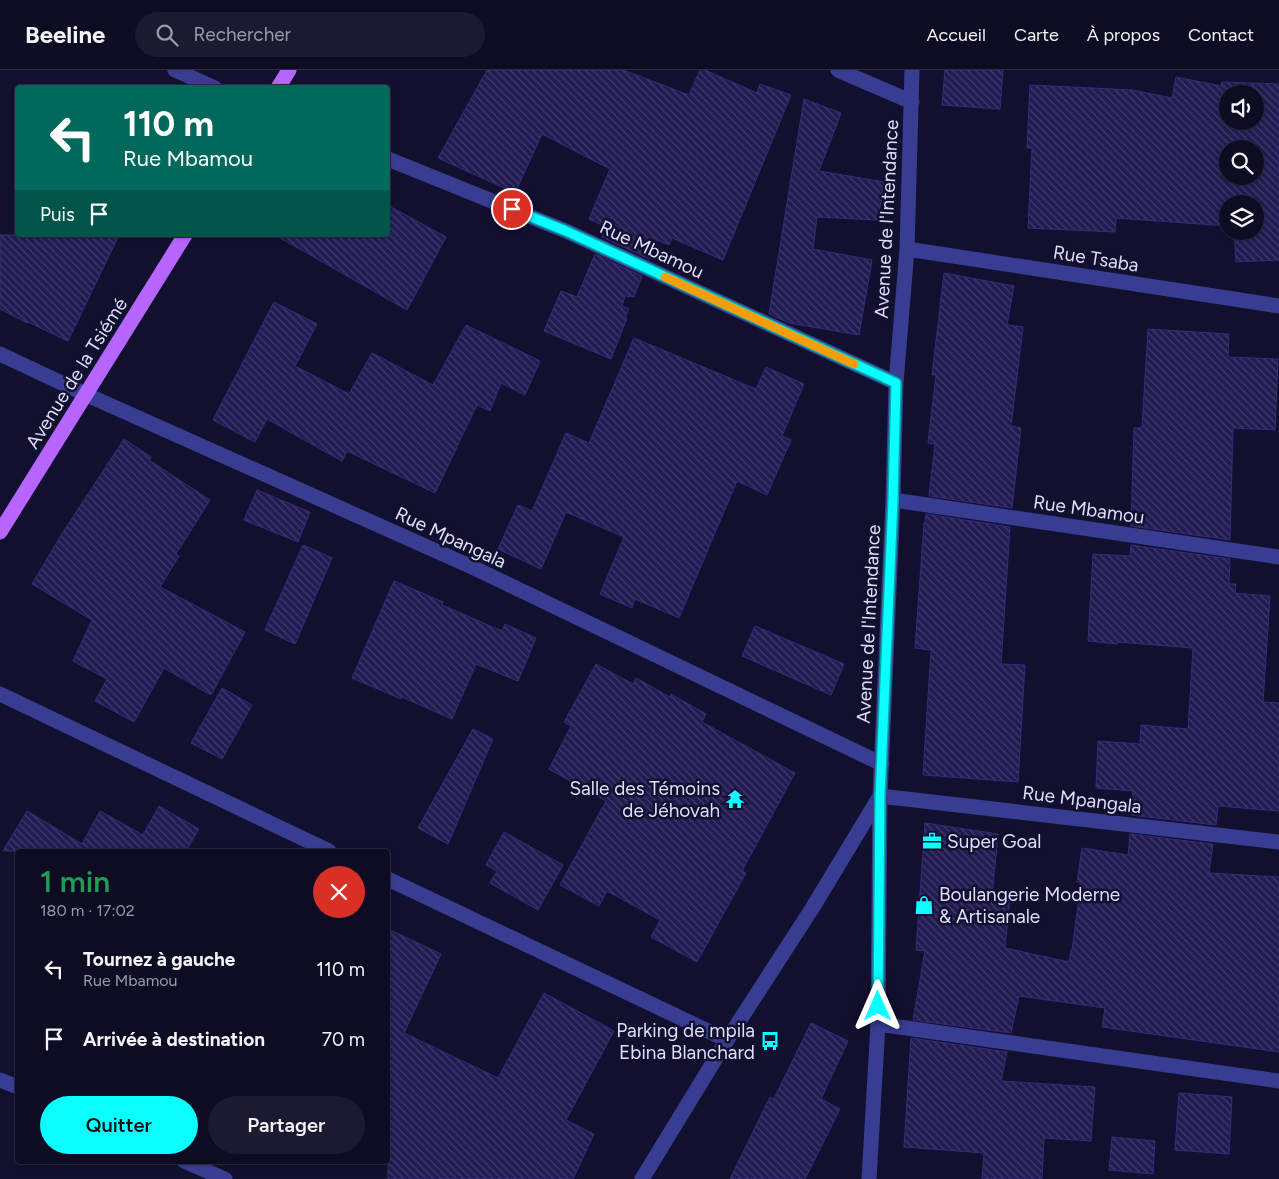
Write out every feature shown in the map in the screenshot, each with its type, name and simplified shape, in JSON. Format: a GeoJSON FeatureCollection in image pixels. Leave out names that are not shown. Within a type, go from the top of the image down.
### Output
{"type":"FeatureCollection","features":[{"type":"Feature","properties":{"kind":"main road"},"geometry":{"type":"LineString","coordinates":[[280,85],[289,70]]}},
{"type":"Feature","properties":{"kind":"main road","name":"Avenue de la Tsiémé"},"geometry":{"type":"LineString","coordinates":[[0,532],[184,237]]}},
{"type":"Feature","properties":{"kind":"street"},"geometry":{"type":"LineString","coordinates":[[175,70],[208,85]]}},
{"type":"Feature","properties":{"kind":"street"},"geometry":{"type":"LineString","coordinates":[[838,70],[912,102]]}},
{"type":"Feature","properties":{"kind":"street","name":"Avenue de l'Intendance"},"geometry":{"type":"LineString","coordinates":[[869,1179],[878,1024],[880,796],[893,500],[896,383],[907,249],[912,70]]}},
{"type":"Feature","properties":{"kind":"street","name":"Rue Mbamou"},"geometry":{"type":"LineString","coordinates":[[390,160],[566,231],[896,383]]}},
{"type":"Feature","properties":{"kind":"street","name":"Rue Tsaba"},"geometry":{"type":"LineString","coordinates":[[907,249],[1279,306]]}},
{"type":"Feature","properties":{"kind":"street","name":"Rue Mpangala"},"geometry":{"type":"LineString","coordinates":[[0,354],[472,567],[882,764]]}},
{"type":"Feature","properties":{"kind":"street","name":"Rue Mbamou"},"geometry":{"type":"LineString","coordinates":[[893,500],[1279,557]]}},
{"type":"Feature","properties":{"kind":"street"},"geometry":{"type":"LineString","coordinates":[[0,694],[325,849]]}},
{"type":"Feature","properties":{"kind":"street"},"geometry":{"type":"LineString","coordinates":[[642,1179],[727,1040],[813,907],[880,796]]}},
{"type":"Feature","properties":{"kind":"street","name":"Rue Mpangala"},"geometry":{"type":"LineString","coordinates":[[880,796],[1279,842]]}},
{"type":"Feature","properties":{"kind":"street"},"geometry":{"type":"LineString","coordinates":[[390,880],[727,1040]]}},
{"type":"Feature","properties":{"kind":"street"},"geometry":{"type":"LineString","coordinates":[[878,1024],[1279,1082]]}},
{"type":"Feature","properties":{"kind":"street"},"geometry":{"type":"LineString","coordinates":[[0,1080],[15,1086]]}},
{"type":"Feature","properties":{"kind":"street"},"geometry":{"type":"LineString","coordinates":[[191,1164],[224,1179]]}},
{"type":"Feature","properties":{"kind":"building"},"geometry":{"type":"Polygon","coordinates":[[[487,70],[623,70],[689,95],[700,70],[705,70],[757,93],[760,84],[791,95],[723,260],[672,238],[669,245],[657,240],[649,259],[602,237],[606,227],[589,219],[610,169],[542,134],[515,193],[438,158],[487,70]]]}},
{"type":"Feature","properties":{"kind":"building"},"geometry":{"type":"Polygon","coordinates":[[[945,70],[1003,70],[1000,109],[942,105],[945,70]]]}},
{"type":"Feature","properties":{"kind":"building"},"geometry":{"type":"Polygon","coordinates":[[[1176,77],[1219,86],[1219,130],[1264,130],[1264,85],[1221,85],[1222,82],[1279,84],[1279,260],[1236,262],[1235,240],[1264,240],[1264,195],[1219,195],[1219,225],[1116,218],[1115,232],[1028,228],[1032,148],[1027,148],[1030,85],[1132,90],[1172,98],[1176,77]]]}},
{"type":"Feature","properties":{"kind":"building"},"geometry":{"type":"Polygon","coordinates":[[[804,99],[841,113],[819,171],[884,182],[878,220],[817,217],[813,249],[872,260],[859,335],[789,323],[769,314],[804,99]]]}},
{"type":"Feature","properties":{"kind":"building"},"geometry":{"type":"Polygon","coordinates":[[[391,207],[446,237],[407,310],[279,237],[390,237],[391,207]]]}},
{"type":"Feature","properties":{"kind":"building"},"geometry":{"type":"Polygon","coordinates":[[[0,235],[15,235],[15,237],[118,237],[68,341],[0,309],[0,235]]]}},
{"type":"Feature","properties":{"kind":"building"},"geometry":{"type":"Polygon","coordinates":[[[595,254],[642,276],[634,297],[625,296],[622,306],[629,309],[625,317],[627,318],[611,359],[544,331],[561,291],[577,297],[595,254]]]}},
{"type":"Feature","properties":{"kind":"building"},"geometry":{"type":"Polygon","coordinates":[[[944,273],[1014,286],[1007,325],[1023,327],[1011,426],[1021,428],[1012,508],[929,496],[935,444],[928,443],[936,375],[932,375],[944,273]]]}},
{"type":"Feature","properties":{"kind":"building"},"geometry":{"type":"Polygon","coordinates":[[[274,302],[317,324],[295,366],[349,394],[372,353],[433,385],[466,325],[540,361],[525,395],[501,383],[490,411],[477,405],[435,493],[347,451],[342,461],[267,419],[255,442],[213,420],[274,302]]]}},
{"type":"Feature","properties":{"kind":"building"},"geometry":{"type":"Polygon","coordinates":[[[1148,329],[1229,334],[1228,357],[1278,359],[1275,430],[1233,428],[1230,540],[1131,526],[1134,428],[1142,428],[1148,329]]]}},
{"type":"Feature","properties":{"kind":"building"},"geometry":{"type":"Polygon","coordinates":[[[634,338],[756,389],[766,367],[804,384],[782,436],[791,440],[767,495],[737,481],[679,618],[635,599],[632,608],[600,594],[624,537],[566,512],[541,569],[498,549],[518,505],[532,511],[566,433],[589,443],[634,338]]]}},
{"type":"Feature","properties":{"kind":"building"},"geometry":{"type":"Polygon","coordinates":[[[124,439],[151,457],[149,460],[210,500],[176,554],[179,556],[160,587],[245,632],[211,695],[164,668],[134,722],[95,701],[107,679],[73,661],[92,620],[32,584],[63,532],[124,439]]]}},
{"type":"Feature","properties":{"kind":"building"},"geometry":{"type":"Polygon","coordinates":[[[257,490],[310,512],[298,542],[244,520],[257,490]]]}},
{"type":"Feature","properties":{"kind":"building"},"geometry":{"type":"Polygon","coordinates":[[[926,514],[1010,527],[1001,664],[1025,665],[1018,782],[923,775],[931,650],[915,648],[926,514]]]}},
{"type":"Feature","properties":{"kind":"building"},"geometry":{"type":"Polygon","coordinates":[[[303,545],[332,558],[295,644],[265,630],[303,545]]]}},
{"type":"Feature","properties":{"kind":"building"},"geometry":{"type":"Polygon","coordinates":[[[1131,545],[1230,559],[1229,584],[1236,584],[1235,593],[1270,596],[1263,702],[1279,703],[1279,811],[1218,806],[1216,825],[1131,815],[1133,791],[1096,788],[1098,741],[1140,744],[1141,725],[1188,729],[1193,648],[1088,641],[1093,554],[1130,556],[1131,545]]]}},
{"type":"Feature","properties":{"kind":"building"},"geometry":{"type":"Polygon","coordinates":[[[394,581],[443,602],[442,605],[502,631],[505,624],[536,638],[518,681],[476,664],[452,719],[352,678],[394,581]]]}},
{"type":"Feature","properties":{"kind":"building"},"geometry":{"type":"Polygon","coordinates":[[[755,626],[844,664],[831,695],[742,656],[755,626]]]}},
{"type":"Feature","properties":{"kind":"building"},"geometry":{"type":"Polygon","coordinates":[[[596,664],[633,684],[636,678],[670,697],[671,694],[706,714],[702,722],[795,773],[742,871],[746,873],[697,962],[651,937],[660,920],[607,891],[599,906],[560,885],[606,801],[549,769],[571,726],[564,722],[596,664]]]}},
{"type":"Feature","properties":{"kind":"building"},"geometry":{"type":"Polygon","coordinates":[[[222,688],[252,705],[222,759],[191,743],[222,688]]]}},
{"type":"Feature","properties":{"kind":"building"},"geometry":{"type":"Polygon","coordinates":[[[473,729],[493,739],[448,844],[418,828],[473,729]]]}},
{"type":"Feature","properties":{"kind":"building"},"geometry":{"type":"Polygon","coordinates":[[[159,806],[199,829],[187,849],[15,849],[15,851],[3,851],[27,811],[82,844],[100,811],[143,835],[159,806]]]}},
{"type":"Feature","properties":{"kind":"building"},"geometry":{"type":"Polygon","coordinates":[[[925,823],[998,834],[992,896],[1010,897],[1005,948],[1069,962],[1081,883],[1077,882],[1082,848],[1128,855],[1130,834],[1213,844],[1209,873],[1279,877],[1279,1052],[1102,1027],[1105,1008],[1019,996],[1011,1033],[913,1020],[925,951],[916,950],[925,823]]]}},
{"type":"Feature","properties":{"kind":"building"},"geometry":{"type":"Polygon","coordinates":[[[504,832],[563,865],[538,910],[490,883],[497,871],[486,865],[504,832]]]}},
{"type":"Feature","properties":{"kind":"building"},"geometry":{"type":"Polygon","coordinates":[[[390,930],[441,954],[404,1033],[498,1078],[544,993],[614,1031],[566,1120],[594,1134],[573,1179],[388,1179],[388,1164],[390,1164],[390,930]]]}},
{"type":"Feature","properties":{"kind":"building"},"geometry":{"type":"Polygon","coordinates":[[[811,1023],[848,1041],[821,1099],[840,1109],[805,1179],[730,1179],[770,1097],[774,1099],[811,1023]]]}},
{"type":"Feature","properties":{"kind":"building"},"geometry":{"type":"Polygon","coordinates":[[[911,1038],[1007,1052],[1001,1081],[1095,1087],[1091,1141],[1044,1138],[1042,1179],[982,1179],[984,1153],[904,1147],[911,1038]]]}},
{"type":"Feature","properties":{"kind":"building"},"geometry":{"type":"Polygon","coordinates":[[[1179,1093],[1232,1097],[1229,1154],[1175,1150],[1179,1093]]]}},
{"type":"Feature","properties":{"kind":"building"},"geometry":{"type":"Polygon","coordinates":[[[1112,1137],[1155,1141],[1153,1174],[1109,1170],[1112,1137]]]}},
{"type":"Feature","properties":{"kind":"slow traffic"},"geometry":{"type":"LineString","coordinates":[[665,277],[854,364]]}},
{"type":"Feature","properties":{"kind":"place","name":"Salle des Témoins de Jéhovah"},"geometry":{"type":"Point","coordinates":[735,799]}},
{"type":"Feature","properties":{"kind":"place","name":"Super Goal"},"geometry":{"type":"Point","coordinates":[932,841]}},
{"type":"Feature","properties":{"kind":"place","name":"Boulangerie Moderne & Artisanale"},"geometry":{"type":"Point","coordinates":[924,905]}},
{"type":"Feature","properties":{"kind":"place","name":"Parking de mpila Ebina Blanchard"},"geometry":{"type":"Point","coordinates":[770,1041]}},
{"type":"Feature","properties":{"kind":"route"},"geometry":{"type":"LineString","coordinates":[[512,209],[566,231],[896,383],[893,500],[880,796],[878,1006]]}}]}
